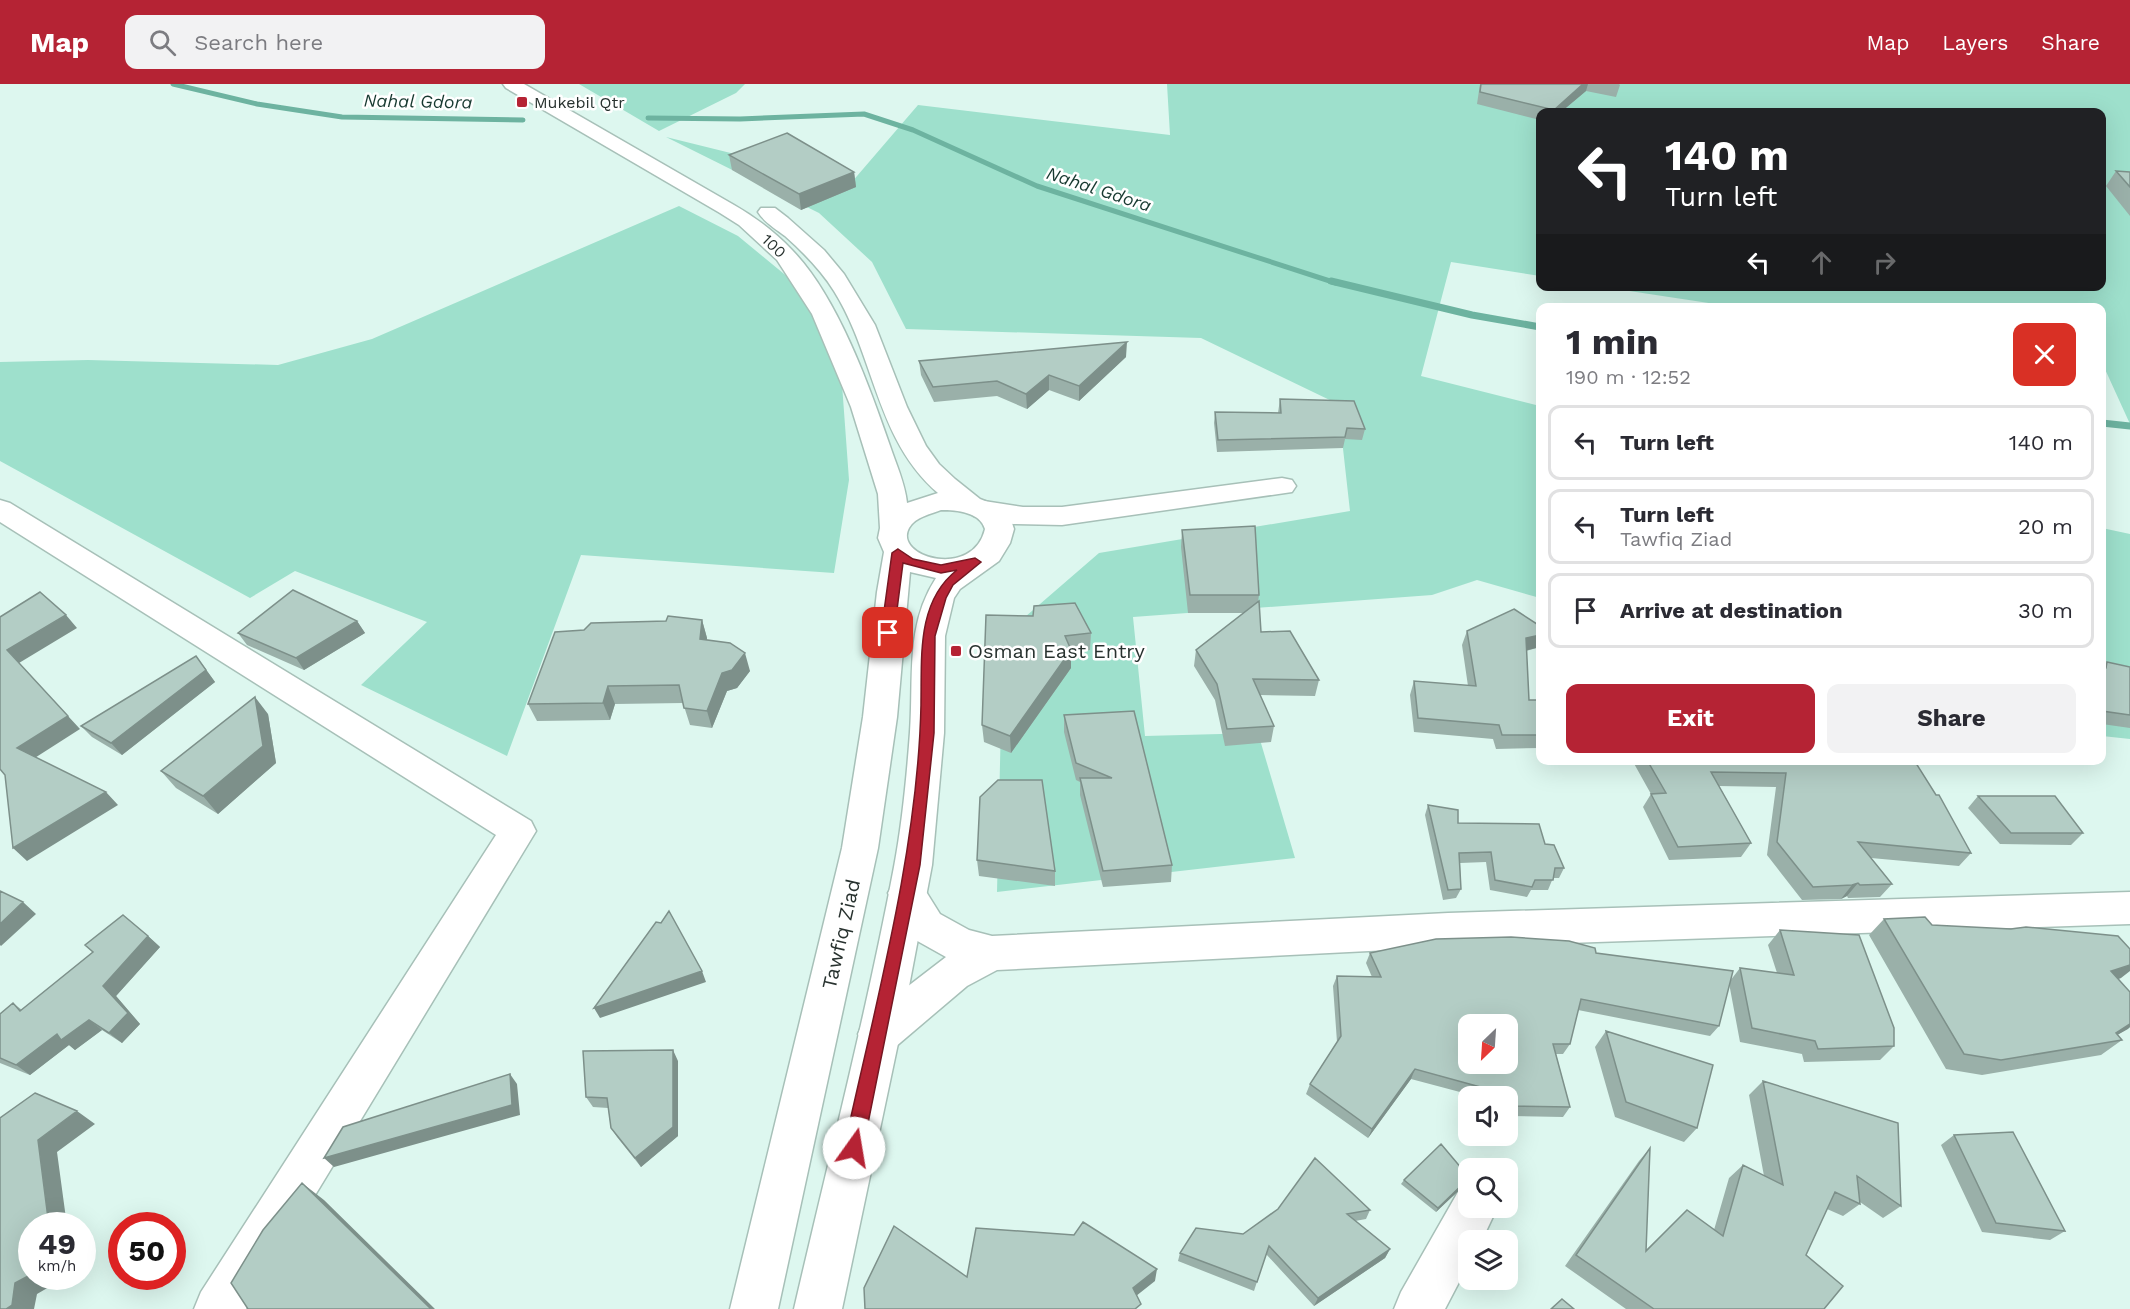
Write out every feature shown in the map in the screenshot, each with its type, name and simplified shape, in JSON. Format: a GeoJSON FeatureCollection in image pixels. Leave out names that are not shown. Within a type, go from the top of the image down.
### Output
{"type":"FeatureCollection","features":[{"type":"Feature","properties":{"kind":"main road","name":"100"},"geometry":{"type":"LineString","coordinates":[[512,84],[727,209],[753,226],[785,255],[824,314],[864,407],[892,494],[896,540]]}},
{"type":"Feature","properties":{"kind":"main road","name":"100"},"geometry":{"type":"LineString","coordinates":[[544,84],[766,210],[817,254],[831,269],[854,306],[901,420],[923,462],[938,480],[976,507]]}},
{"type":"Feature","properties":{"kind":"main road"},"geometry":{"type":"LineString","coordinates":[[1062,516],[984,555],[941,569],[909,562],[896,540],[900,518],[924,504],[939,501],[1020,516],[1062,516],[1282,486]]}},
{"type":"Feature","properties":{"kind":"main road"},"geometry":{"type":"LineString","coordinates":[[818,1309],[879,1034],[913,865],[927,733],[929,636],[939,598],[949,582],[984,555],[999,536],[998,526],[993,517],[976,507]]}},
{"type":"Feature","properties":{"kind":"main road"},"geometry":{"type":"LineString","coordinates":[[0,509],[518,831],[218,1309]]}},
{"type":"Feature","properties":{"kind":"main road","name":"Tawfiq Ziad"},"geometry":{"type":"LineString","coordinates":[[754,1309],[860,848],[880,717],[896,540]]}},
{"type":"Feature","properties":{"kind":"main road"},"geometry":{"type":"LineString","coordinates":[[907,893],[926,926],[960,945],[992,953],[1448,930],[2130,908]]}},
{"type":"Feature","properties":{"kind":"main road"},"geometry":{"type":"LineString","coordinates":[[879,1034],[953,973],[992,953]]}},
{"type":"Feature","properties":{"kind":"main road"},"geometry":{"type":"LineString","coordinates":[[1418,1309],[1468,1218]]}},
{"type":"Feature","properties":{"kind":"green space"},"geometry":{"type":"Polygon","coordinates":[[[579,84],[745,84],[736,93],[659,131],[579,84]]]}},
{"type":"Feature","properties":{"kind":"green space"},"geometry":{"type":"Polygon","coordinates":[[[1167,84],[2130,84],[2130,424],[2106,371],[2106,303],[1709,303],[1629,291],[2106,291],[2106,108],[1536,108],[1536,275],[1451,262],[1421,376],[1536,405],[1536,597],[1477,580],[1432,595],[1133,617],[1145,736],[1258,733],[1295,858],[997,892],[1003,636],[1099,553],[1350,511],[1338,404],[1201,338],[906,329],[872,262],[819,213],[666,137],[851,183],[918,105],[1170,135],[1167,84]]]}},
{"type":"Feature","properties":{"kind":"green space"},"geometry":{"type":"Polygon","coordinates":[[[679,206],[738,236],[795,283],[839,343],[849,480],[834,573],[581,555],[507,756],[361,685],[427,622],[295,571],[250,598],[0,461],[0,362],[88,360],[278,365],[372,339],[679,206]]]}},
{"type":"Feature","properties":{"kind":"green space"},"geometry":{"type":"Polygon","coordinates":[[[2106,529],[2130,534],[2130,739],[2106,736],[2106,529]]]}},
{"type":"Feature","properties":{"kind":"building"},"geometry":{"type":"Polygon","coordinates":[[[1481,84],[1583,84],[1556,108],[1546,108],[1480,92],[1481,84]]]}},
{"type":"Feature","properties":{"kind":"building"},"geometry":{"type":"Polygon","coordinates":[[[787,133],[854,172],[799,194],[729,155],[787,133]]]}},
{"type":"Feature","properties":{"kind":"building"},"geometry":{"type":"Polygon","coordinates":[[[2116,171],[2130,172],[2130,187],[2116,171]]]}},
{"type":"Feature","properties":{"kind":"building"},"geometry":{"type":"Polygon","coordinates":[[[1127,342],[1079,386],[1049,375],[1026,394],[997,381],[933,387],[919,361],[1127,342]]]}},
{"type":"Feature","properties":{"kind":"building"},"geometry":{"type":"Polygon","coordinates":[[[1280,399],[1354,401],[1365,429],[1347,428],[1345,437],[1218,440],[1215,412],[1281,413],[1280,399]]]}},
{"type":"Feature","properties":{"kind":"building"},"geometry":{"type":"Polygon","coordinates":[[[1255,526],[1259,595],[1190,595],[1182,530],[1255,526]]]}},
{"type":"Feature","properties":{"kind":"building"},"geometry":{"type":"Polygon","coordinates":[[[293,590],[357,621],[296,658],[238,633],[293,590]]]}},
{"type":"Feature","properties":{"kind":"building"},"geometry":{"type":"Polygon","coordinates":[[[40,592],[66,615],[7,650],[68,716],[17,748],[106,792],[13,848],[5,775],[0,769],[0,617],[40,592]]]}},
{"type":"Feature","properties":{"kind":"building"},"geometry":{"type":"Polygon","coordinates":[[[1259,601],[1261,632],[1290,631],[1319,680],[1253,679],[1274,726],[1227,729],[1217,684],[1196,650],[1259,601]]]}},
{"type":"Feature","properties":{"kind":"building"},"geometry":{"type":"Polygon","coordinates":[[[1075,603],[1091,633],[1065,636],[1071,650],[1010,736],[982,725],[986,615],[1033,616],[1034,606],[1075,603]]]}},
{"type":"Feature","properties":{"kind":"building"},"geometry":{"type":"Polygon","coordinates":[[[1514,609],[1536,623],[1536,636],[1526,638],[1529,700],[1536,700],[1536,735],[1502,735],[1499,725],[1418,718],[1414,681],[1476,686],[1467,631],[1514,609]]]}},
{"type":"Feature","properties":{"kind":"building"},"geometry":{"type":"Polygon","coordinates":[[[668,616],[702,620],[700,639],[730,643],[745,653],[732,670],[722,673],[707,711],[684,708],[679,685],[608,686],[603,703],[528,704],[555,632],[584,630],[591,623],[666,621],[668,616]]]}},
{"type":"Feature","properties":{"kind":"building"},"geometry":{"type":"Polygon","coordinates":[[[196,656],[206,670],[111,743],[81,726],[196,656]]]}},
{"type":"Feature","properties":{"kind":"building"},"geometry":{"type":"Polygon","coordinates":[[[2107,662],[2130,667],[2130,715],[2106,712],[2107,662]]]}},
{"type":"Feature","properties":{"kind":"building"},"geometry":{"type":"Polygon","coordinates":[[[255,697],[263,746],[203,796],[161,771],[255,697]]]}},
{"type":"Feature","properties":{"kind":"building"},"geometry":{"type":"Polygon","coordinates":[[[1134,711],[1172,865],[1103,871],[1080,778],[1112,778],[1076,763],[1064,715],[1134,711]]]}},
{"type":"Feature","properties":{"kind":"building"},"geometry":{"type":"Polygon","coordinates":[[[1650,765],[1917,765],[1936,795],[1939,795],[1971,853],[1858,842],[1892,884],[1860,885],[1858,883],[1813,887],[1777,842],[1786,773],[1711,772],[1751,843],[1678,847],[1651,794],[1666,793],[1650,765]]]}},
{"type":"Feature","properties":{"kind":"building"},"geometry":{"type":"Polygon","coordinates":[[[998,780],[1042,780],[1055,871],[977,860],[980,797],[998,780]]]}},
{"type":"Feature","properties":{"kind":"building"},"geometry":{"type":"Polygon","coordinates":[[[1978,796],[2055,796],[2083,833],[2011,833],[1978,796]]]}},
{"type":"Feature","properties":{"kind":"building"},"geometry":{"type":"Polygon","coordinates":[[[1428,805],[1458,810],[1458,823],[1539,824],[1545,844],[1554,845],[1564,868],[1555,868],[1553,880],[1535,880],[1532,887],[1495,880],[1491,852],[1459,853],[1461,889],[1448,890],[1428,805]]]}},
{"type":"Feature","properties":{"kind":"building"},"geometry":{"type":"Polygon","coordinates":[[[0,891],[23,902],[0,924],[0,891]]]}},
{"type":"Feature","properties":{"kind":"building"},"geometry":{"type":"Polygon","coordinates":[[[669,911],[702,971],[594,1008],[656,922],[661,923],[669,911]]]}},
{"type":"Feature","properties":{"kind":"building"},"geometry":{"type":"Polygon","coordinates":[[[123,915],[148,936],[103,986],[128,1013],[109,1033],[89,1020],[61,1040],[57,1034],[16,1065],[0,1058],[0,1014],[13,1003],[20,1011],[93,952],[85,945],[123,915]]]}},
{"type":"Feature","properties":{"kind":"building"},"geometry":{"type":"Polygon","coordinates":[[[1925,917],[1932,925],[2011,929],[2026,927],[2118,936],[2130,949],[2130,965],[2111,971],[2130,992],[2130,1024],[2116,1033],[2122,1040],[2001,1060],[1964,1054],[1884,919],[1925,917]]]}},
{"type":"Feature","properties":{"kind":"building"},"geometry":{"type":"Polygon","coordinates":[[[1780,930],[1859,935],[1894,1028],[1894,1046],[1818,1049],[1815,1041],[1752,1028],[1740,968],[1794,975],[1780,930]]]}},
{"type":"Feature","properties":{"kind":"building"},"geometry":{"type":"Polygon","coordinates":[[[1511,937],[1569,941],[1595,948],[1596,953],[1733,971],[1719,1026],[1581,999],[1570,1044],[1553,1044],[1570,1107],[1518,1106],[1518,1086],[1477,1086],[1415,1069],[1372,1129],[1310,1084],[1341,1036],[1337,976],[1381,977],[1370,953],[1436,939],[1511,937]]]}},
{"type":"Feature","properties":{"kind":"building"},"geometry":{"type":"Polygon","coordinates":[[[1606,1031],[1713,1065],[1697,1128],[1626,1102],[1606,1031]]]}},
{"type":"Feature","properties":{"kind":"building"},"geometry":{"type":"Polygon","coordinates":[[[673,1050],[673,1127],[635,1158],[611,1128],[607,1098],[586,1097],[583,1051],[673,1050]]]}},
{"type":"Feature","properties":{"kind":"building"},"geometry":{"type":"Polygon","coordinates":[[[510,1074],[512,1105],[324,1158],[343,1127],[510,1074]]]}},
{"type":"Feature","properties":{"kind":"building"},"geometry":{"type":"Polygon","coordinates":[[[1763,1081],[1898,1123],[1901,1206],[1857,1176],[1860,1204],[1835,1192],[1806,1255],[1843,1286],[1824,1309],[1654,1309],[1576,1255],[1650,1148],[1646,1251],[1687,1210],[1723,1236],[1743,1165],[1783,1185],[1763,1081]]]}},
{"type":"Feature","properties":{"kind":"building"},"geometry":{"type":"Polygon","coordinates":[[[35,1093],[77,1111],[38,1140],[47,1212],[18,1212],[18,1281],[15,1283],[12,1305],[6,1309],[0,1309],[0,1118],[35,1093]]]}},
{"type":"Feature","properties":{"kind":"building"},"geometry":{"type":"Polygon","coordinates":[[[2013,1132],[2065,1231],[1996,1223],[1954,1135],[2013,1132]]]}},
{"type":"Feature","properties":{"kind":"building"},"geometry":{"type":"Polygon","coordinates":[[[1441,1144],[1458,1164],[1458,1189],[1438,1208],[1404,1180],[1441,1144]]]}},
{"type":"Feature","properties":{"kind":"building"},"geometry":{"type":"Polygon","coordinates":[[[1315,1158],[1370,1210],[1347,1214],[1390,1249],[1318,1298],[1269,1246],[1257,1282],[1180,1253],[1196,1228],[1243,1234],[1278,1209],[1315,1158]]]}},
{"type":"Feature","properties":{"kind":"building"},"geometry":{"type":"Polygon","coordinates":[[[302,1183],[431,1309],[248,1309],[231,1283],[263,1230],[302,1183]]]}},
{"type":"Feature","properties":{"kind":"building"},"geometry":{"type":"Polygon","coordinates":[[[1083,1222],[1157,1269],[1133,1288],[1141,1304],[1135,1309],[865,1309],[864,1288],[894,1226],[967,1277],[976,1228],[1074,1235],[1083,1222]]]}},
{"type":"Feature","properties":{"kind":"building"},"geometry":{"type":"Polygon","coordinates":[[[1562,1299],[1574,1309],[1551,1309],[1562,1299]]]}},
{"type":"Feature","properties":{"kind":"waterway","name":"Nahal Gdora"},"geometry":{"type":"LineString","coordinates":[[173,84],[257,104],[342,117],[523,120]]}},
{"type":"Feature","properties":{"kind":"waterway","name":"Nahal Gdora"},"geometry":{"type":"LineString","coordinates":[[648,118],[740,119],[864,114],[913,130],[1037,186],[1336,283]]}},
{"type":"Feature","properties":{"kind":"waterway","name":"Nahal Gdora"},"geometry":{"type":"LineString","coordinates":[[1331,281],[1472,315],[1536,326]]}},
{"type":"Feature","properties":{"kind":"waterway","name":"Nahal Gdora"},"geometry":{"type":"LineString","coordinates":[[2106,423],[2130,426]]}},
{"type":"Feature","properties":{"kind":"place","name":"Mukebil Qtr"},"geometry":{"type":"Point","coordinates":[522,102]}},
{"type":"Feature","properties":{"kind":"place","name":"Osman East Entry"},"geometry":{"type":"Point","coordinates":[956,651]}},
{"type":"Feature","properties":{"kind":"route"},"geometry":{"type":"LineString","coordinates":[[854,1148],[913,865],[927,733],[929,636],[939,598],[949,582],[975,562],[941,569],[909,562],[898,553],[888,633]]}}]}
